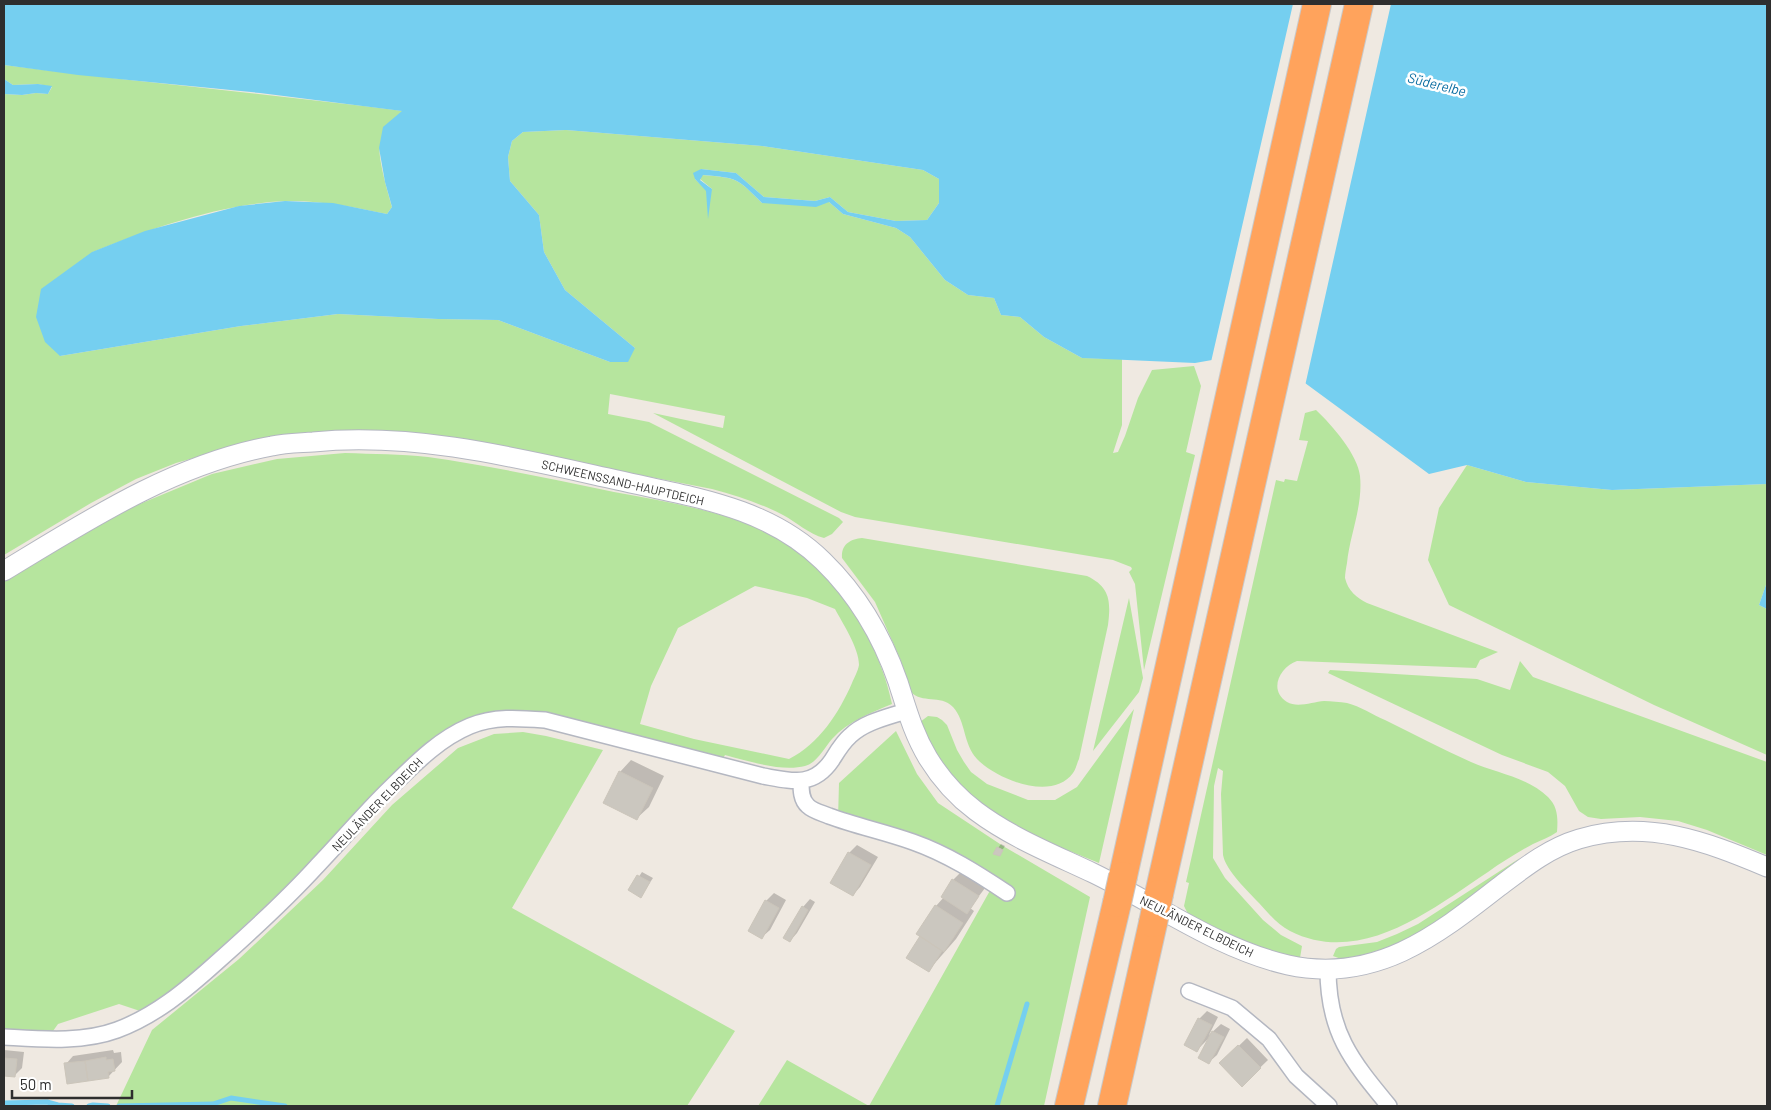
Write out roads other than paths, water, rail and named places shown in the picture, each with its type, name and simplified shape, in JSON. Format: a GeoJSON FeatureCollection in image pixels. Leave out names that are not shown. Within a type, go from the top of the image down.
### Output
{"type":"FeatureCollection","features":[{"type":"Feature","properties":{"kind":"highway"},"geometry":{"type":"LineString","coordinates":[[1069,1106],[1123,876],[1317,4]]}},
{"type":"Feature","properties":{"kind":"highway"},"geometry":{"type":"LineString","coordinates":[[1112,1106],[1359,4]]}},
{"type":"Feature","properties":{"kind":"street","name":"SCHWEENSSAND-HAUPTDEICH"},"geometry":{"type":"LineString","coordinates":[[4,571],[92,517],[134,495],[206,463],[273,445],[343,439],[427,443],[536,462],[715,503],[760,517],[801,542],[822,559],[851,591],[872,622],[887,654],[916,737],[949,789],[976,812],[1008,833],[1096,874]]}},
{"type":"Feature","properties":{"kind":"street"},"geometry":{"type":"LineString","coordinates":[[906,711],[878,720],[857,730],[842,745],[826,768],[818,775],[801,781],[802,798],[806,806],[838,819],[913,842],[946,855],[973,870],[1007,893]]}},
{"type":"Feature","properties":{"kind":"street","name":"NEULÄNDER ELBDEICH"},"geometry":{"type":"LineString","coordinates":[[4,1037],[64,1039],[91,1036],[114,1031],[140,1021],[170,1002],[230,951],[297,887],[367,811],[421,758],[470,726],[491,720],[514,718],[545,720],[763,776],[801,781]]}},
{"type":"Feature","properties":{"kind":"street","name":"NEULÄNDER ELBDEICH"},"geometry":{"type":"LineString","coordinates":[[1096,874],[1190,925],[1248,953],[1287,964],[1328,969],[1354,967],[1387,959],[1418,945],[1452,924],[1532,862],[1554,849],[1579,839],[1609,833],[1640,831],[1668,834],[1697,840],[1767,867]]}},
{"type":"Feature","properties":{"kind":"street"},"geometry":{"type":"LineString","coordinates":[[1328,969],[1328,991],[1338,1033],[1361,1071],[1389,1106]]}},
{"type":"Feature","properties":{"kind":"street"},"geometry":{"type":"LineString","coordinates":[[1189,991],[1232,1008],[1269,1039],[1296,1076],[1330,1106]]}},
{"type":"Feature","properties":{"kind":"water","name":"Süderelbe"},"geometry":{"type":"Polygon","coordinates":[[[4,4],[1767,4],[1767,484],[1612,490],[1526,482],[1467,465],[1429,474],[1305,383],[1266,365],[1212,360],[1195,363],[1082,358],[1044,337],[1020,317],[1001,315],[994,298],[968,295],[945,280],[910,237],[896,228],[843,214],[829,202],[816,207],[762,203],[747,188],[736,181],[723,177],[703,175],[700,180],[712,189],[708,219],[706,191],[695,179],[693,173],[701,169],[736,173],[764,197],[815,201],[830,197],[848,212],[896,221],[927,220],[939,203],[939,179],[923,170],[762,146],[566,130],[523,132],[512,141],[508,157],[510,181],[539,215],[544,252],[565,290],[635,348],[628,362],[610,362],[498,320],[338,314],[241,326],[60,356],[45,342],[36,317],[41,289],[92,252],[145,231],[239,206],[285,201],[333,203],[387,214],[392,207],[379,148],[383,127],[402,111],[260,93],[78,75],[4,65],[4,4]]]}},
{"type":"Feature","properties":{"kind":"water"},"geometry":{"type":"Polygon","coordinates":[[[4,79],[13,85],[38,84],[52,86],[48,94],[4,94],[4,79]]]}},
{"type":"Feature","properties":{"kind":"water"},"geometry":{"type":"Polygon","coordinates":[[[1767,582],[1767,609],[1759,605],[1767,582]]]}},
{"type":"Feature","properties":{"kind":"waterway"},"geometry":{"type":"LineString","coordinates":[[997,1106],[1027,1004]]}},
{"type":"Feature","properties":{"kind":"waterway"},"geometry":{"type":"LineString","coordinates":[[119,1106],[213,1104],[231,1098],[285,1106]]}},
{"type":"Feature","properties":{"kind":"waterway"},"geometry":{"type":"LineString","coordinates":[[4,1103],[47,1102],[72,1106]]}},
{"type":"Feature","properties":{"kind":"waterway"},"geometry":{"type":"LineString","coordinates":[[89,1106],[108,1106]]}}]}
